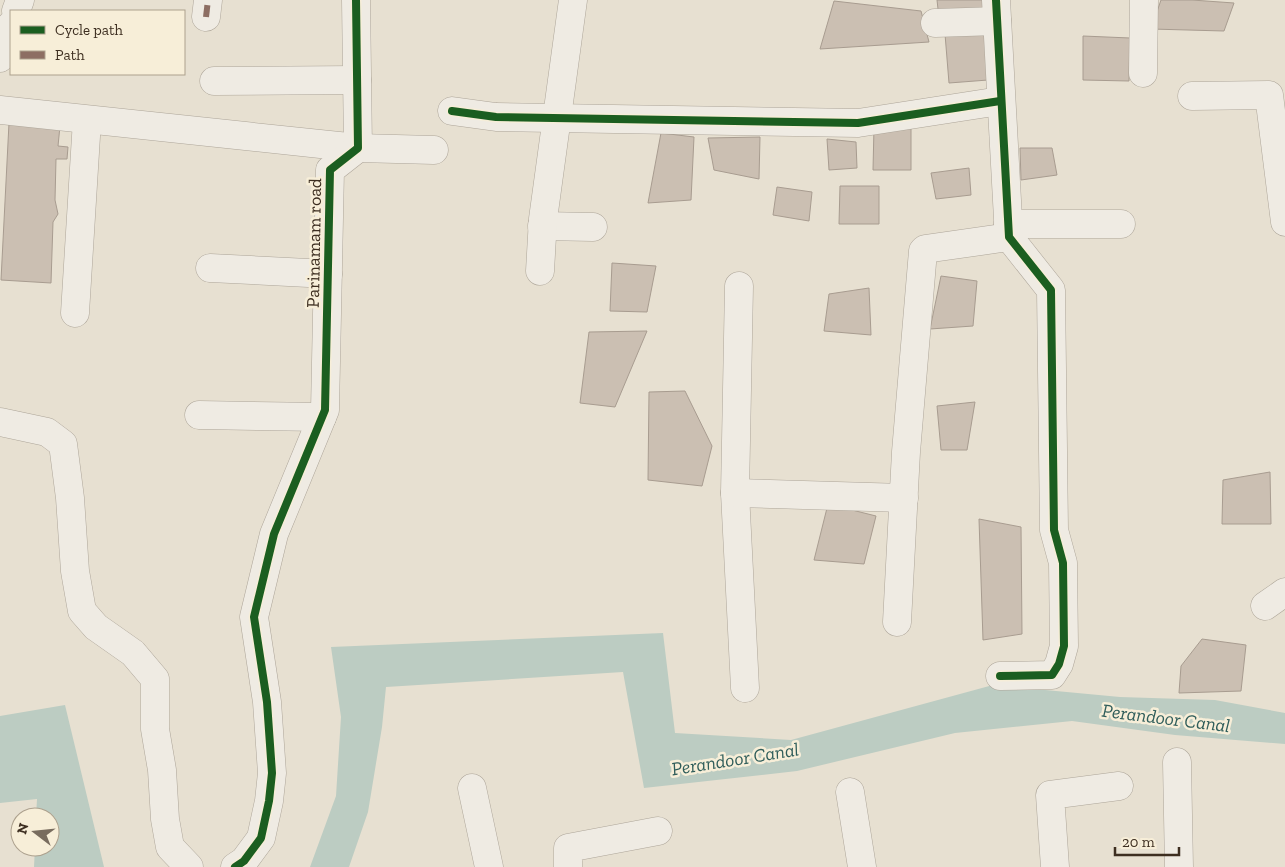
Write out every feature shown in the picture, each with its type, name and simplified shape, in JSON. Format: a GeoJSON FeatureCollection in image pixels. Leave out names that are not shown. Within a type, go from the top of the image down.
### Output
{"type":"FeatureCollection","features":[{"type":"Feature","properties":{"kind":"street"},"geometry":{"type":"LineString","coordinates":[[356,0],[358,148]]}},
{"type":"Feature","properties":{"kind":"street"},"geometry":{"type":"LineString","coordinates":[[540,271],[542,226],[573,0]]}},
{"type":"Feature","properties":{"kind":"street"},"geometry":{"type":"LineString","coordinates":[[1143,73],[1144,0]]}},
{"type":"Feature","properties":{"kind":"street"},"geometry":{"type":"LineString","coordinates":[[935,23],[996,10],[1009,231],[1051,290],[1054,530],[1063,563],[1064,646],[1059,664],[1052,675],[1000,676]]}},
{"type":"Feature","properties":{"kind":"street"},"geometry":{"type":"LineString","coordinates":[[0,58],[10,28]]}},
{"type":"Feature","properties":{"kind":"street"},"geometry":{"type":"LineString","coordinates":[[214,81],[358,80]]}},
{"type":"Feature","properties":{"kind":"street"},"geometry":{"type":"LineString","coordinates":[[1192,96],[1269,94],[1285,221]]}},
{"type":"Feature","properties":{"kind":"street"},"geometry":{"type":"LineString","coordinates":[[452,111],[496,117],[858,123],[1000,101]]}},
{"type":"Feature","properties":{"kind":"street"},"geometry":{"type":"LineString","coordinates":[[0,110],[358,148],[434,150]]}},
{"type":"Feature","properties":{"kind":"street"},"geometry":{"type":"LineString","coordinates":[[75,313],[87,120]]}},
{"type":"Feature","properties":{"kind":"street","name":"Parinamam road"},"geometry":{"type":"LineString","coordinates":[[324,413],[330,170],[358,148]]}},
{"type":"Feature","properties":{"kind":"street"},"geometry":{"type":"LineString","coordinates":[[897,622],[904,498],[923,251],[1009,231],[1121,224]]}},
{"type":"Feature","properties":{"kind":"street"},"geometry":{"type":"LineString","coordinates":[[542,226],[593,227]]}},
{"type":"Feature","properties":{"kind":"street"},"geometry":{"type":"LineString","coordinates":[[210,268],[328,274]]}},
{"type":"Feature","properties":{"kind":"street"},"geometry":{"type":"LineString","coordinates":[[739,286],[736,493],[745,688]]}},
{"type":"Feature","properties":{"kind":"street"},"geometry":{"type":"LineString","coordinates":[[199,415],[324,413],[274,534],[254,617],[267,702],[272,773],[269,801],[261,838],[244,861],[235,867]]}},
{"type":"Feature","properties":{"kind":"street"},"geometry":{"type":"LineString","coordinates":[[0,422],[47,432],[63,444],[70,498],[75,571],[82,611],[96,627],[133,652],[156,679],[155,729],[162,770],[170,847],[189,867]]}},
{"type":"Feature","properties":{"kind":"street"},"geometry":{"type":"LineString","coordinates":[[736,493],[904,498]]}},
{"type":"Feature","properties":{"kind":"street"},"geometry":{"type":"LineString","coordinates":[[1177,762],[1179,867]]}},
{"type":"Feature","properties":{"kind":"street"},"geometry":{"type":"LineString","coordinates":[[1055,867],[1050,795],[1120,786]]}},
{"type":"Feature","properties":{"kind":"street"},"geometry":{"type":"LineString","coordinates":[[472,788],[489,867]]}},
{"type":"Feature","properties":{"kind":"street"},"geometry":{"type":"LineString","coordinates":[[850,792],[862,867]]}},
{"type":"Feature","properties":{"kind":"street"},"geometry":{"type":"LineString","coordinates":[[568,867],[568,848],[658,831]]}},
{"type":"Feature","properties":{"kind":"water","name":"Perandoor Canal"},"geometry":{"type":"Polygon","coordinates":[[[663,633],[675,733],[791,740],[993,685],[1120,697],[1215,700],[1285,713],[1285,744],[1175,735],[1072,721],[955,733],[797,771],[644,788],[623,672],[386,687],[382,727],[368,812],[349,867],[310,867],[336,796],[341,717],[331,647],[663,633]]]}},
{"type":"Feature","properties":{"kind":"water"},"geometry":{"type":"Polygon","coordinates":[[[65,705],[104,867],[34,867],[34,857],[60,857],[60,807],[37,807],[37,799],[0,803],[0,716],[65,705]]]}},
{"type":"Feature","properties":{"kind":"building"},"geometry":{"type":"Polygon","coordinates":[[[937,0],[983,0],[984,12],[939,18],[937,0]]]}},
{"type":"Feature","properties":{"kind":"building"},"geometry":{"type":"Polygon","coordinates":[[[1161,0],[1234,3],[1224,31],[1151,29],[1161,0]]]}},
{"type":"Feature","properties":{"kind":"building"},"geometry":{"type":"Polygon","coordinates":[[[834,1],[921,11],[929,42],[820,49],[834,1]]]}},
{"type":"Feature","properties":{"kind":"building"},"geometry":{"type":"Polygon","coordinates":[[[984,31],[988,80],[949,83],[945,34],[984,31]]]}},
{"type":"Feature","properties":{"kind":"building"},"geometry":{"type":"Polygon","coordinates":[[[1083,36],[1130,38],[1129,81],[1083,80],[1083,36]]]}},
{"type":"Feature","properties":{"kind":"building"},"geometry":{"type":"Polygon","coordinates":[[[9,123],[60,126],[58,146],[68,147],[67,159],[56,159],[55,200],[58,214],[53,222],[51,283],[1,280],[9,123]]]}},
{"type":"Feature","properties":{"kind":"building"},"geometry":{"type":"Polygon","coordinates":[[[874,127],[911,127],[911,170],[873,170],[874,127]]]}},
{"type":"Feature","properties":{"kind":"building"},"geometry":{"type":"Polygon","coordinates":[[[661,133],[694,137],[691,200],[648,203],[661,133]]]}},
{"type":"Feature","properties":{"kind":"building"},"geometry":{"type":"Polygon","coordinates":[[[760,137],[759,179],[714,170],[708,138],[760,137]]]}},
{"type":"Feature","properties":{"kind":"building"},"geometry":{"type":"Polygon","coordinates":[[[827,139],[856,142],[857,168],[829,170],[827,139]]]}},
{"type":"Feature","properties":{"kind":"building"},"geometry":{"type":"Polygon","coordinates":[[[1020,148],[1052,148],[1057,175],[1021,180],[1020,148]]]}},
{"type":"Feature","properties":{"kind":"building"},"geometry":{"type":"Polygon","coordinates":[[[969,168],[971,195],[936,199],[931,173],[969,168]]]}},
{"type":"Feature","properties":{"kind":"building"},"geometry":{"type":"Polygon","coordinates":[[[840,186],[879,186],[879,224],[839,224],[840,186]]]}},
{"type":"Feature","properties":{"kind":"building"},"geometry":{"type":"Polygon","coordinates":[[[777,187],[812,192],[809,221],[773,215],[777,187]]]}},
{"type":"Feature","properties":{"kind":"building"},"geometry":{"type":"Polygon","coordinates":[[[612,263],[656,266],[647,312],[610,311],[612,263]]]}},
{"type":"Feature","properties":{"kind":"building"},"geometry":{"type":"Polygon","coordinates":[[[941,276],[977,281],[973,326],[930,329],[941,276]]]}},
{"type":"Feature","properties":{"kind":"building"},"geometry":{"type":"Polygon","coordinates":[[[869,288],[871,335],[824,331],[829,294],[869,288]]]}},
{"type":"Feature","properties":{"kind":"building"},"geometry":{"type":"Polygon","coordinates":[[[647,331],[615,407],[580,403],[589,332],[647,331]]]}},
{"type":"Feature","properties":{"kind":"building"},"geometry":{"type":"Polygon","coordinates":[[[685,391],[712,446],[702,486],[648,480],[649,392],[685,391]]]}},
{"type":"Feature","properties":{"kind":"building"},"geometry":{"type":"Polygon","coordinates":[[[975,402],[967,450],[941,450],[937,406],[975,402]]]}},
{"type":"Feature","properties":{"kind":"building"},"geometry":{"type":"Polygon","coordinates":[[[1270,472],[1271,524],[1222,524],[1223,480],[1270,472]]]}},
{"type":"Feature","properties":{"kind":"building"},"geometry":{"type":"Polygon","coordinates":[[[828,504],[876,516],[864,564],[814,560],[828,504]]]}},
{"type":"Feature","properties":{"kind":"building"},"geometry":{"type":"Polygon","coordinates":[[[979,519],[1021,527],[1022,634],[983,640],[979,519]]]}},
{"type":"Feature","properties":{"kind":"building"},"geometry":{"type":"Polygon","coordinates":[[[1202,639],[1246,645],[1241,691],[1179,693],[1181,666],[1202,639]]]}},
{"type":"Feature","properties":{"kind":"marked path"},"geometry":{"type":"LineString","coordinates":[[206,17],[208,0]]}},
{"type":"Feature","properties":{"kind":"cycle path"},"geometry":{"type":"LineString","coordinates":[[235,867],[244,861],[261,838],[269,801],[272,773],[267,702],[254,617],[274,534],[325,410],[330,170],[358,148],[356,0]]}},
{"type":"Feature","properties":{"kind":"cycle path"},"geometry":{"type":"LineString","coordinates":[[996,0],[1009,237],[1051,290],[1054,530],[1063,563],[1064,646],[1059,664],[1052,675],[1000,676]]}},
{"type":"Feature","properties":{"kind":"cycle path"},"geometry":{"type":"LineString","coordinates":[[452,111],[496,117],[858,123],[1000,101]]}}]}
